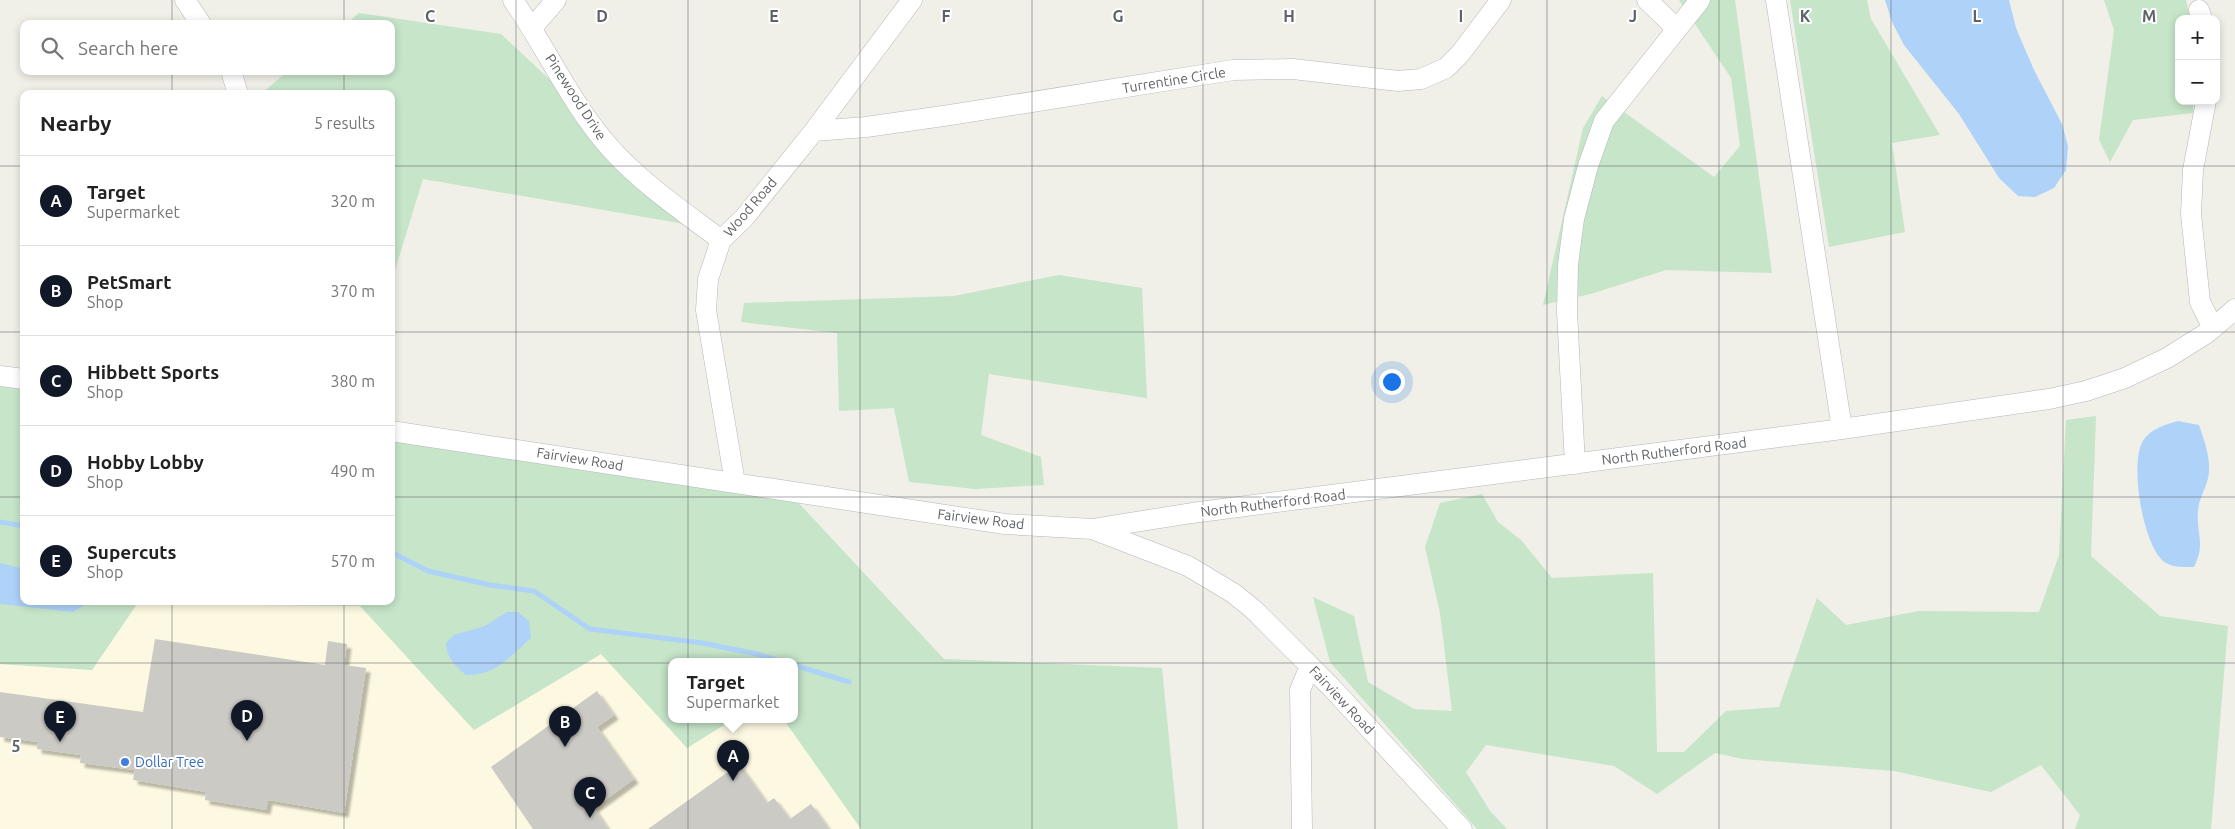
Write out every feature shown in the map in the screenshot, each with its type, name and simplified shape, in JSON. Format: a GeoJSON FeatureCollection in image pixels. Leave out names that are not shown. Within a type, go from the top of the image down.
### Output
{"type":"FeatureCollection","features":[{"type":"Feature","properties":{"kind":"street"},"geometry":{"type":"LineString","coordinates":[[185,0],[198,20]]}},
{"type":"Feature","properties":{"kind":"street","name":"Pinewood Drive"},"geometry":{"type":"LineString","coordinates":[[513,0],[584,113],[612,150],[643,180],[721,240]]}},
{"type":"Feature","properties":{"kind":"street"},"geometry":{"type":"LineString","coordinates":[[532,28],[556,0]]}},
{"type":"Feature","properties":{"kind":"street","name":"Wood Road"},"geometry":{"type":"LineString","coordinates":[[735,483],[706,310],[708,279],[721,240],[744,218],[814,131],[912,0]]}},
{"type":"Feature","properties":{"kind":"street","name":"Turrentine Circle"},"geometry":{"type":"LineString","coordinates":[[814,131],[866,127],[950,116],[1233,70],[1293,69],[1398,81],[1421,79],[1446,68],[1460,54],[1501,0]]}},
{"type":"Feature","properties":{"kind":"street"},"geometry":{"type":"LineString","coordinates":[[1647,0],[1677,29]]}},
{"type":"Feature","properties":{"kind":"street"},"geometry":{"type":"LineString","coordinates":[[1575,464],[1567,312],[1568,265],[1574,219],[1588,166],[1604,121],[1700,0]]}},
{"type":"Feature","properties":{"kind":"street"},"geometry":{"type":"LineString","coordinates":[[1776,0],[1842,429]]}},
{"type":"Feature","properties":{"kind":"street"},"geometry":{"type":"LineString","coordinates":[[232,75],[237,90]]}},
{"type":"Feature","properties":{"kind":"street"},"geometry":{"type":"LineString","coordinates":[[2205,105],[2193,170],[2191,214],[2200,302],[2213,328]]}},
{"type":"Feature","properties":{"kind":"street","name":"North Rutherford Road"},"geometry":{"type":"LineString","coordinates":[[1092,529],[1192,513],[1842,429],[2039,400],[2086,391],[2125,378],[2167,358],[2213,328],[2235,309]]}},
{"type":"Feature","properties":{"kind":"street"},"geometry":{"type":"LineString","coordinates":[[0,376],[20,379]]}},
{"type":"Feature","properties":{"kind":"street","name":"Fairview Road"},"geometry":{"type":"LineString","coordinates":[[395,432],[1005,524],[1092,529],[1188,566],[1213,580],[1253,609],[1310,666],[1462,829]]}},
{"type":"Feature","properties":{"kind":"street"},"geometry":{"type":"LineString","coordinates":[[1302,829],[1300,690],[1310,666]]}},
{"type":"Feature","properties":{"kind":"shaded area"},"geometry":{"type":"Polygon","coordinates":[[[136,605],[360,606],[474,730],[601,654],[687,748],[727,723],[786,723],[861,829],[0,829],[0,664],[92,670],[136,605]]]}},
{"type":"Feature","properties":{"kind":"green space"},"geometry":{"type":"Polygon","coordinates":[[[1679,0],[1735,0],[1772,273],[1666,270],[1594,293],[1543,305],[1583,128],[1602,96],[1714,177],[1740,146],[1731,78],[1679,0]]]}},
{"type":"Feature","properties":{"kind":"green space"},"geometry":{"type":"Polygon","coordinates":[[[1790,0],[1867,0],[1871,19],[1940,135],[1892,143],[1905,232],[1829,247],[1790,0]]]}},
{"type":"Feature","properties":{"kind":"green space"},"geometry":{"type":"Polygon","coordinates":[[[2104,0],[2186,0],[2189,15],[2175,15],[2175,105],[2193,105],[2193,113],[2133,120],[2110,162],[2099,140],[2114,30],[2104,0]]]}},
{"type":"Feature","properties":{"kind":"green space"},"geometry":{"type":"Polygon","coordinates":[[[359,13],[501,34],[708,228],[423,179],[395,270],[395,90],[266,90],[283,75],[395,75],[395,20],[351,20],[359,13]]]}},
{"type":"Feature","properties":{"kind":"green space"},"geometry":{"type":"Polygon","coordinates":[[[1059,275],[1142,288],[1147,398],[989,374],[981,435],[1041,457],[1044,485],[975,489],[909,482],[894,408],[839,411],[837,333],[741,322],[744,303],[954,296],[1059,275]]]}},
{"type":"Feature","properties":{"kind":"green space"},"geometry":{"type":"Polygon","coordinates":[[[0,373],[20,374],[20,605],[136,605],[92,670],[0,664],[0,373]]]}},
{"type":"Feature","properties":{"kind":"green space"},"geometry":{"type":"Polygon","coordinates":[[[2096,416],[2091,556],[2160,616],[2228,626],[2211,829],[2075,829],[2080,815],[2041,765],[1991,792],[1894,771],[1743,759],[1715,753],[1657,794],[1614,766],[1486,745],[1466,772],[1490,811],[1507,829],[1477,829],[1330,662],[1313,597],[1354,616],[1368,682],[1414,709],[1452,711],[1440,613],[1425,547],[1440,503],[1482,494],[1498,522],[1521,540],[1552,578],[1653,573],[1657,752],[1684,752],[1726,711],[1779,707],[1817,598],[1846,625],[1919,611],[2039,612],[2059,555],[2066,420],[2096,416]]]}},
{"type":"Feature","properties":{"kind":"green space"},"geometry":{"type":"Polygon","coordinates":[[[395,433],[794,498],[944,659],[1162,668],[1178,829],[861,829],[786,723],[798,723],[798,658],[668,658],[668,723],[727,723],[687,748],[601,654],[474,730],[360,606],[248,605],[395,605],[395,433]]]}},
{"type":"Feature","properties":{"kind":"water"},"geometry":{"type":"Polygon","coordinates":[[[1885,0],[2009,0],[2016,28],[2034,70],[2062,124],[2068,146],[2066,170],[2054,188],[2035,197],[2018,196],[1999,178],[1959,114],[1904,45],[1892,22],[1885,0]]]}},
{"type":"Feature","properties":{"kind":"water"},"geometry":{"type":"Polygon","coordinates":[[[2178,421],[2199,425],[2209,460],[2209,475],[2200,499],[2198,519],[2200,545],[2198,559],[2194,567],[2172,565],[2161,559],[2149,537],[2140,504],[2138,487],[2138,456],[2141,445],[2147,435],[2167,424],[2178,421]]]}},
{"type":"Feature","properties":{"kind":"water"},"geometry":{"type":"Polygon","coordinates":[[[0,563],[20,568],[20,605],[84,605],[73,612],[0,604],[0,563]]]}},
{"type":"Feature","properties":{"kind":"water"},"geometry":{"type":"Polygon","coordinates":[[[507,612],[518,612],[529,621],[531,638],[502,664],[486,672],[466,675],[450,658],[446,643],[454,635],[485,626],[507,612]]]}},
{"type":"Feature","properties":{"kind":"building"},"geometry":{"type":"Polygon","coordinates":[[[155,639],[325,665],[328,641],[347,644],[344,665],[366,668],[344,813],[268,800],[266,810],[205,800],[206,792],[133,780],[135,770],[80,763],[81,755],[37,749],[38,742],[0,737],[0,692],[143,712],[155,639]]]}},
{"type":"Feature","properties":{"kind":"building"},"geometry":{"type":"Polygon","coordinates":[[[597,691],[614,715],[597,727],[634,779],[594,808],[608,829],[533,829],[491,767],[597,691]]]}},
{"type":"Feature","properties":{"kind":"building"},"geometry":{"type":"Polygon","coordinates":[[[739,764],[767,803],[774,798],[790,819],[811,804],[829,829],[648,829],[739,764]]]}},
{"type":"Feature","properties":{"kind":"waterway"},"geometry":{"type":"LineString","coordinates":[[0,522],[20,525]]}},
{"type":"Feature","properties":{"kind":"waterway"},"geometry":{"type":"LineString","coordinates":[[395,554],[428,571],[490,585],[534,591],[590,629],[702,643],[770,658]]}},
{"type":"Feature","properties":{"kind":"waterway"},"geometry":{"type":"LineString","coordinates":[[798,666],[849,682]]}},
{"type":"Feature","properties":{"kind":"place","name":"Hobby Lobby"},"geometry":{"type":"Point","coordinates":[247,741]}},
{"type":"Feature","properties":{"kind":"place","name":"Supercuts"},"geometry":{"type":"Point","coordinates":[60,742]}},
{"type":"Feature","properties":{"kind":"place","name":"PetSmart"},"geometry":{"type":"Point","coordinates":[565,747]}},
{"type":"Feature","properties":{"kind":"place","name":"Dollar Tree"},"geometry":{"type":"Point","coordinates":[125,762]}},
{"type":"Feature","properties":{"kind":"place","name":"Target"},"geometry":{"type":"Point","coordinates":[733,781]}},
{"type":"Feature","properties":{"kind":"place","name":"Hibbett Sports"},"geometry":{"type":"Point","coordinates":[590,818]}}]}
